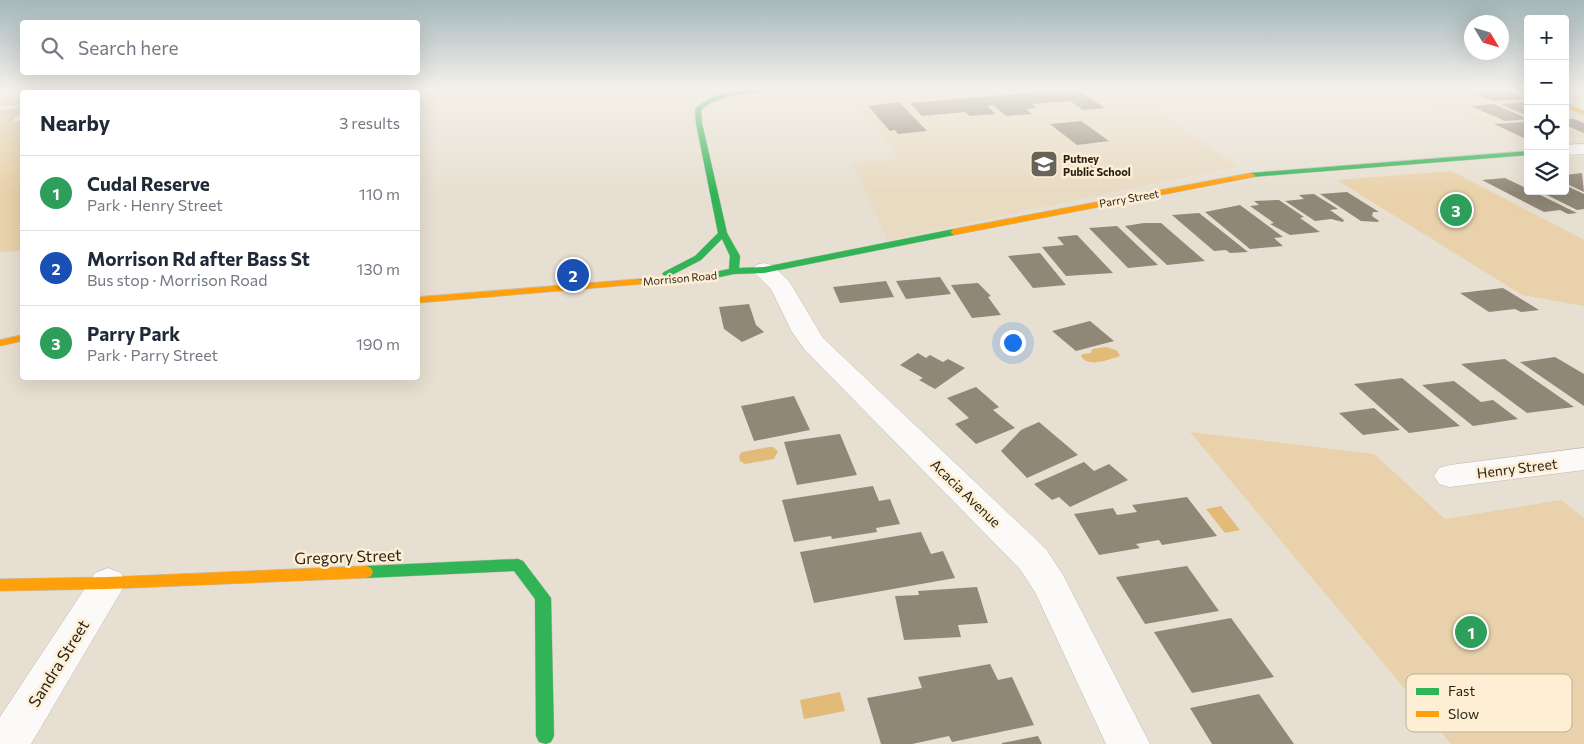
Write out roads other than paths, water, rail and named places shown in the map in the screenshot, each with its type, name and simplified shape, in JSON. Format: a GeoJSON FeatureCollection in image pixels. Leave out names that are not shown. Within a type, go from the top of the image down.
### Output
{"type":"FeatureCollection","features":[{"type":"Feature","properties":{"kind":"street","name":"Morrison Road"},"geometry":{"type":"LineString","coordinates":[[699,124],[723,233],[730,241],[736,265],[749,270]]}},
{"type":"Feature","properties":{"kind":"street"},"geometry":{"type":"LineString","coordinates":[[1569,150],[1584,149]]}},
{"type":"Feature","properties":{"kind":"street","name":"Parry Street"},"geometry":{"type":"LineString","coordinates":[[749,270],[1253,175],[1524,153]]}},
{"type":"Feature","properties":{"kind":"street"},"geometry":{"type":"LineString","coordinates":[[647,281],[682,268],[702,257],[709,252],[723,233]]}},
{"type":"Feature","properties":{"kind":"street","name":"Morrison Road"},"geometry":{"type":"LineString","coordinates":[[420,300],[647,281],[749,270]]}},
{"type":"Feature","properties":{"kind":"street","name":"Acacia Avenue"},"geometry":{"type":"LineString","coordinates":[[749,270],[780,286],[805,332],[814,344],[1033,559],[1050,585],[1128,744]]}},
{"type":"Feature","properties":{"kind":"street"},"geometry":{"type":"LineString","coordinates":[[0,343],[20,338]]}},
{"type":"Feature","properties":{"kind":"street","name":"Henry Street"},"geometry":{"type":"LineString","coordinates":[[1450,476],[1584,459]]}},
{"type":"Feature","properties":{"kind":"street","name":"Gregory Street"},"geometry":{"type":"LineString","coordinates":[[0,585],[108,583],[518,565],[543,598],[545,736]]}},
{"type":"Feature","properties":{"kind":"street","name":"Sandra Street"},"geometry":{"type":"LineString","coordinates":[[7,744],[108,583]]}},
{"type":"Feature","properties":{"kind":"place","name":"Putney Public School"},"geometry":{"type":"Point","coordinates":[1044,164]}},
{"type":"Feature","properties":{"kind":"place","name":"Parry Park"},"geometry":{"type":"Point","coordinates":[1456,210]}},
{"type":"Feature","properties":{"kind":"place","name":"Morrison Rd after Bass St"},"geometry":{"type":"Point","coordinates":[573,275]}},
{"type":"Feature","properties":{"kind":"place","name":"Cudal Reserve"},"geometry":{"type":"Point","coordinates":[1471,632]}}]}
